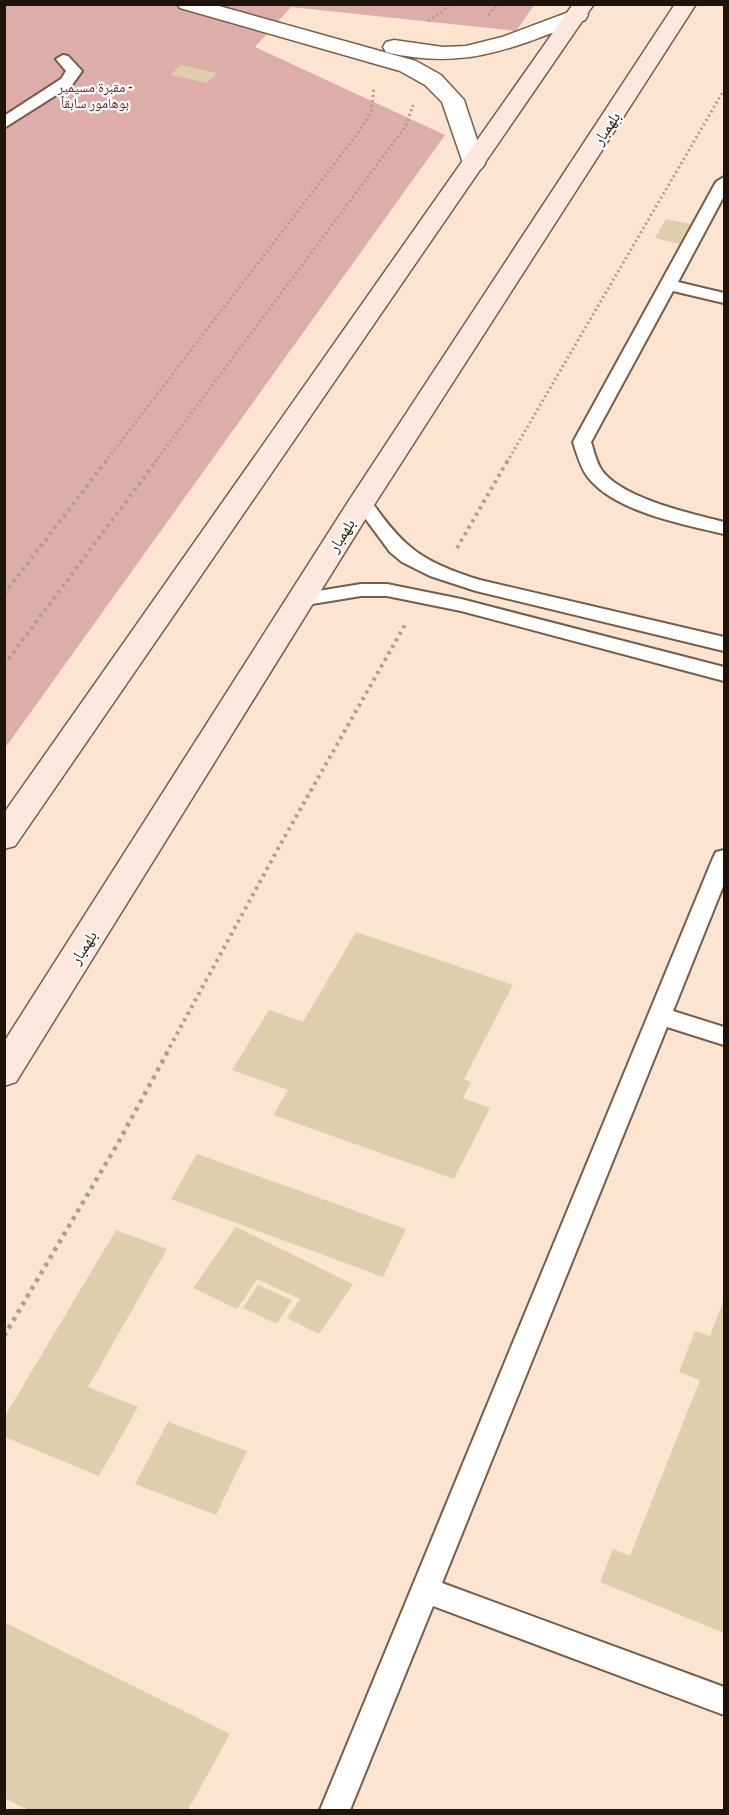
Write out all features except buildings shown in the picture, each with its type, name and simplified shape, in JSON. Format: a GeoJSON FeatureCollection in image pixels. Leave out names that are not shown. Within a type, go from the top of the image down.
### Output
{"type":"FeatureCollection","features":[{"type":"Feature","properties":{"kind":"street"},"geometry":{"type":"LineString","coordinates":[[187,4],[400,57],[480,51],[581,10]]}},
{"type":"Feature","properties":{"kind":"street"},"geometry":{"type":"LineString","coordinates":[[248,4],[400,57],[453,100],[473,164]]}},
{"type":"Feature","properties":{"kind":"street","name":"بلهمبار"},"geometry":{"type":"LineString","coordinates":[[4,1072],[362,502],[686,4]]}},
{"type":"Feature","properties":{"kind":"street"},"geometry":{"type":"LineString","coordinates":[[4,838],[581,10]]}},
{"type":"Feature","properties":{"kind":"lane"},"geometry":{"type":"LineString","coordinates":[[4,123],[67,82],[74,71],[63,58]]}},
{"type":"Feature","properties":{"kind":"lane"},"geometry":{"type":"LineString","coordinates":[[724,182],[582,442],[595,475],[628,498],[663,513],[724,528]]}},
{"type":"Feature","properties":{"kind":"lane"},"geometry":{"type":"LineString","coordinates":[[669,285],[724,298]]}},
{"type":"Feature","properties":{"kind":"lane"},"geometry":{"type":"LineString","coordinates":[[362,502],[382,533],[395,547],[412,561],[441,574],[476,585],[724,644]]}},
{"type":"Feature","properties":{"kind":"lane"},"geometry":{"type":"LineString","coordinates":[[300,600],[361,590],[387,590],[423,596],[724,674]]}},
{"type":"Feature","properties":{"kind":"lane"},"geometry":{"type":"LineString","coordinates":[[335,1810],[724,858]]}},
{"type":"Feature","properties":{"kind":"lane"},"geometry":{"type":"LineString","coordinates":[[660,1016],[724,1036]]}},
{"type":"Feature","properties":{"kind":"lane"},"geometry":{"type":"LineString","coordinates":[[425,1590],[724,1701]]}},
{"type":"Feature","properties":{"kind":"path"},"geometry":{"type":"LineString","coordinates":[[4,594],[358,133],[370,112],[378,78],[400,57],[418,27],[442,12],[449,4]]}},
{"type":"Feature","properties":{"kind":"path"},"geometry":{"type":"LineString","coordinates":[[483,19],[498,4]]}},
{"type":"Feature","properties":{"kind":"path"},"geometry":{"type":"LineString","coordinates":[[4,665],[406,126],[422,73]]}},
{"type":"Feature","properties":{"kind":"path"},"geometry":{"type":"LineString","coordinates":[[441,574],[724,90]]}},
{"type":"Feature","properties":{"kind":"path"},"geometry":{"type":"LineString","coordinates":[[4,1336],[118,1143],[366,690],[423,596]]}},
{"type":"Feature","properties":{"kind":"green space","name":"مقبرة مسيمير - بوهامور سابقاً"},"geometry":{"type":"Polygon","coordinates":[[[5,5],[534,5],[516,31],[291,7],[255,47],[445,135],[5,748],[5,5]]]}}]}
